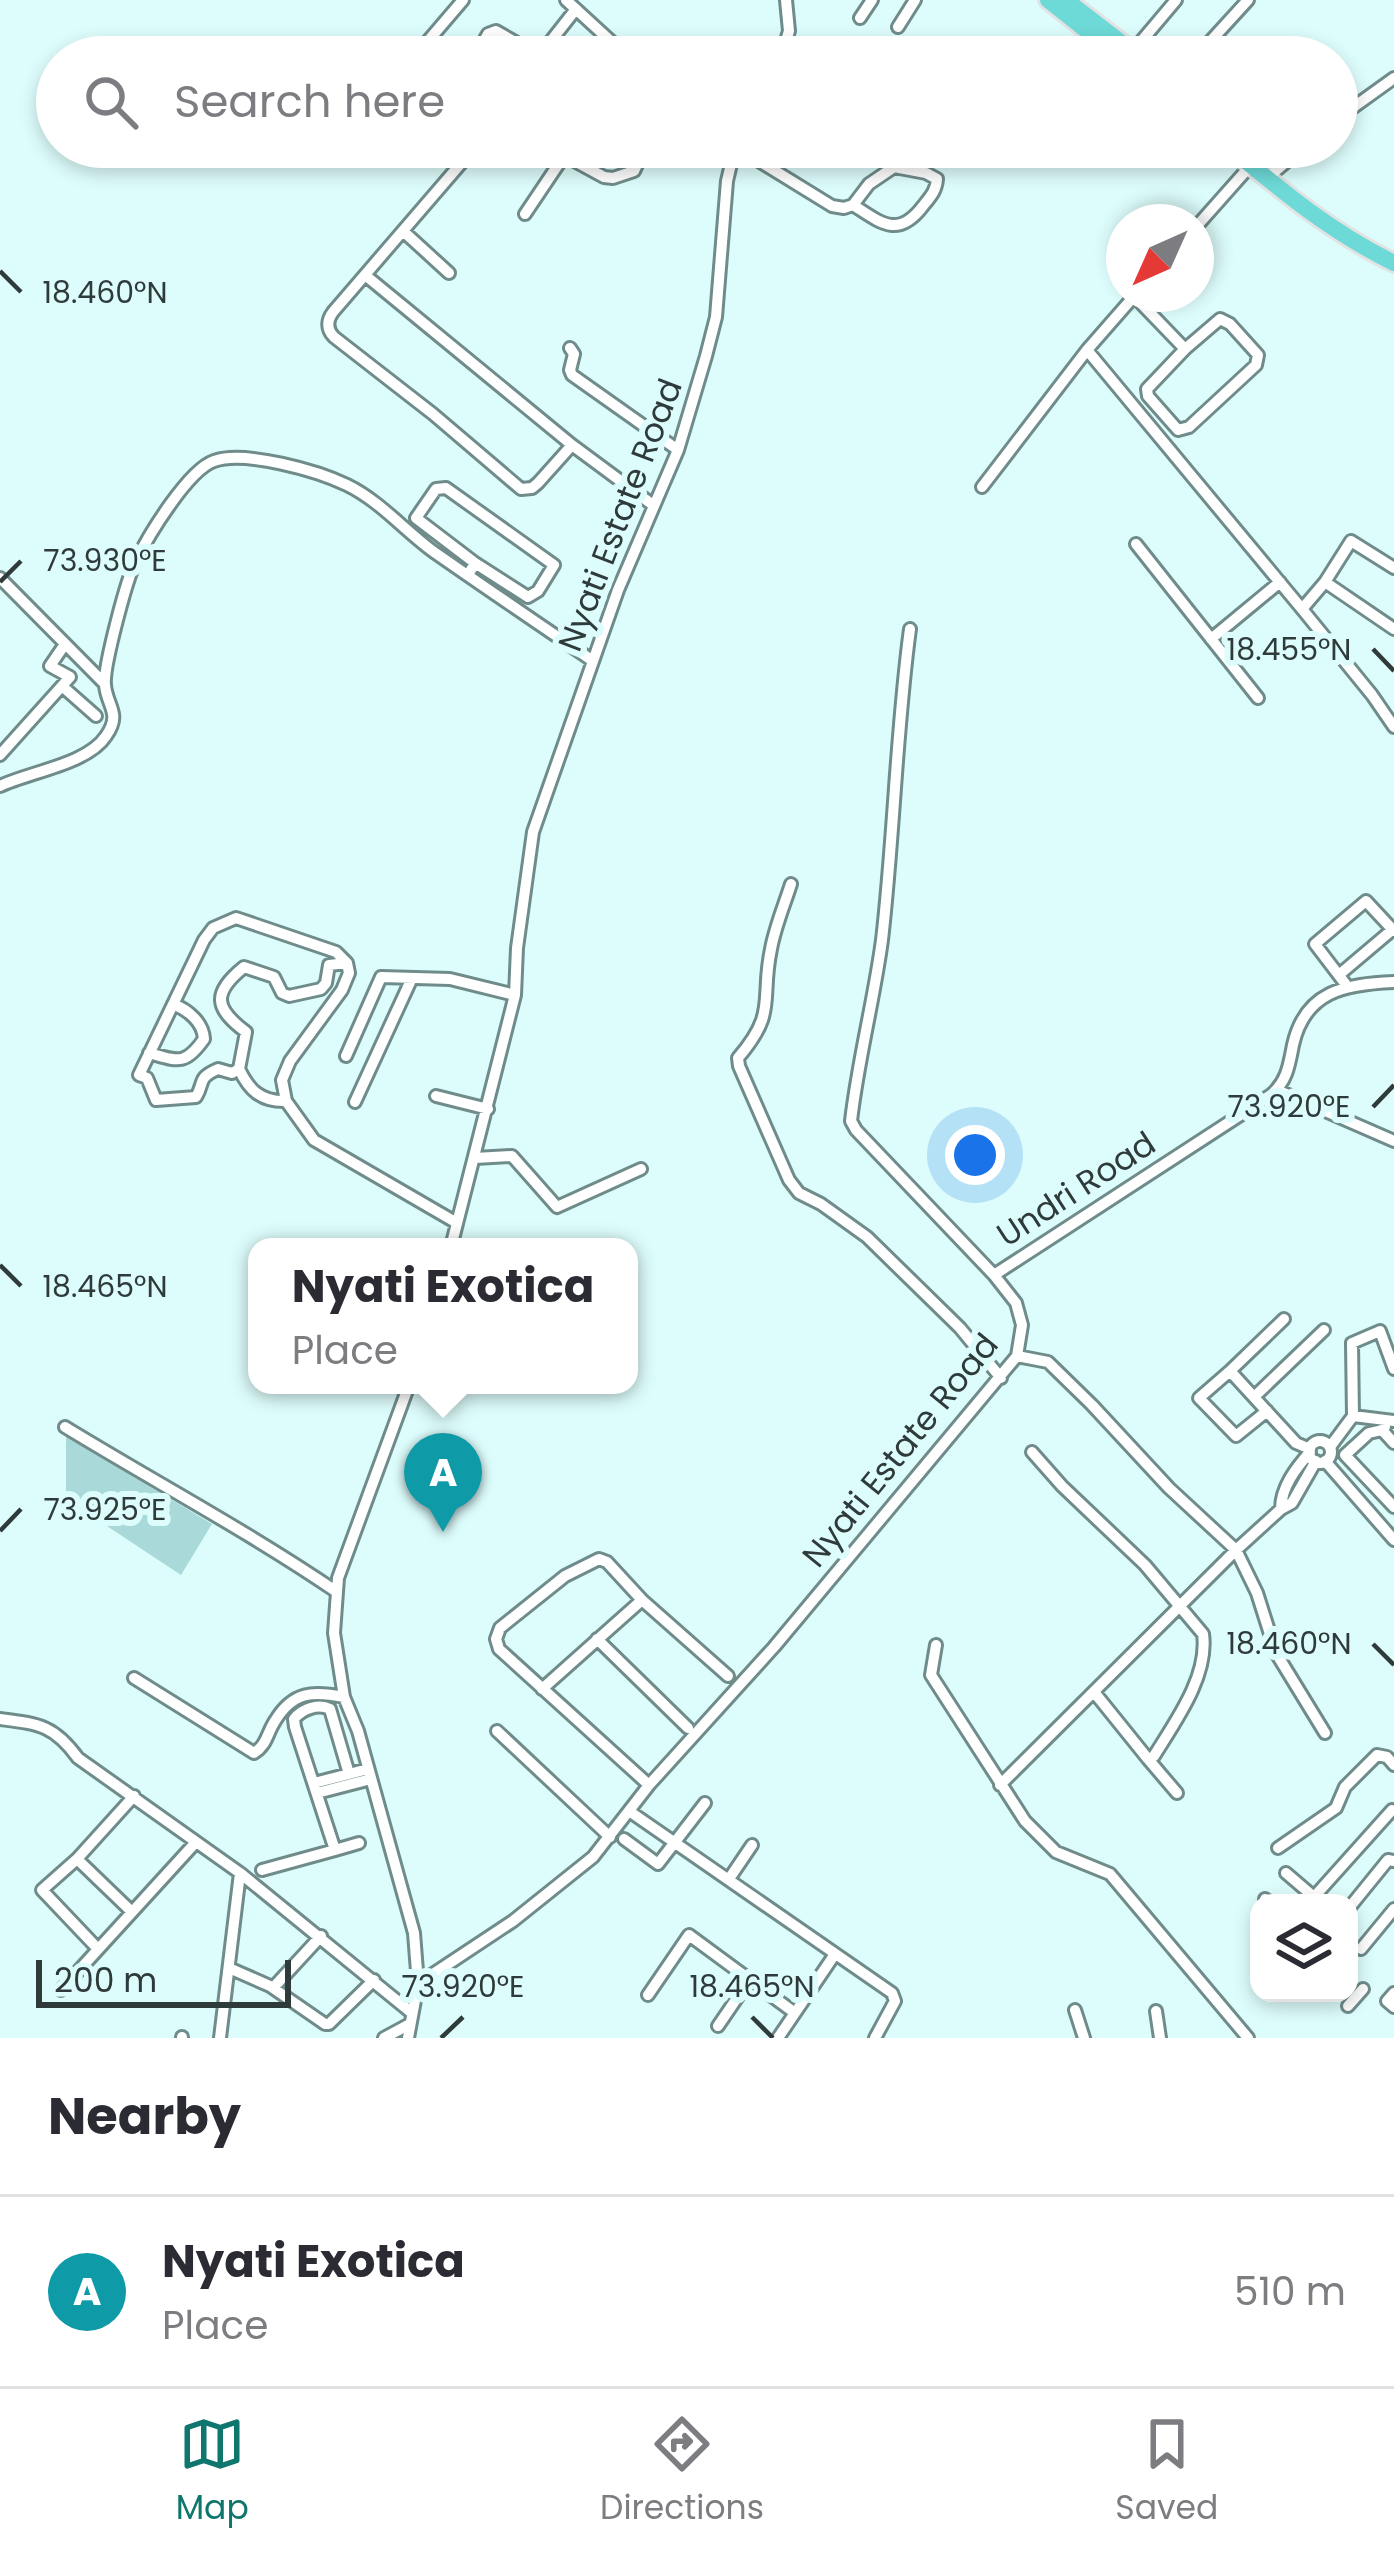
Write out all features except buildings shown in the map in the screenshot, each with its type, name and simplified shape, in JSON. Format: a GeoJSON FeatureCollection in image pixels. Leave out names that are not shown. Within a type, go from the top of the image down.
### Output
{"type":"FeatureCollection","features":[{"type":"Feature","properties":{"kind":"highway"},"geometry":{"type":"LineString","coordinates":[[1048,0],[1102,36]]}},
{"type":"Feature","properties":{"kind":"highway"},"geometry":{"type":"LineString","coordinates":[[1066,0],[1109,36]]}},
{"type":"Feature","properties":{"kind":"highway"},"geometry":{"type":"LineString","coordinates":[[1254,168],[1337,233],[1394,263]]}},
{"type":"Feature","properties":{"kind":"highway"},"geometry":{"type":"LineString","coordinates":[[1266,168],[1337,223],[1394,253]]}},
{"type":"Feature","properties":{"kind":"street"},"geometry":{"type":"LineString","coordinates":[[432,36],[463,0]]}},
{"type":"Feature","properties":{"kind":"street"},"geometry":{"type":"LineString","coordinates":[[786,0],[788,36]]}},
{"type":"Feature","properties":{"kind":"street"},"geometry":{"type":"LineString","coordinates":[[860,18],[872,0]]}},
{"type":"Feature","properties":{"kind":"street"},"geometry":{"type":"LineString","coordinates":[[898,27],[915,0]]}},
{"type":"Feature","properties":{"kind":"street"},"geometry":{"type":"LineString","coordinates":[[1147,36],[1176,0]]}},
{"type":"Feature","properties":{"kind":"street"},"geometry":{"type":"LineString","coordinates":[[1215,36],[1248,0]]}},
{"type":"Feature","properties":{"kind":"street"},"geometry":{"type":"LineString","coordinates":[[552,36],[571,5],[605,36]]}},
{"type":"Feature","properties":{"kind":"street"},"geometry":{"type":"LineString","coordinates":[[1358,104],[1394,78]]}},
{"type":"Feature","properties":{"kind":"street"},"geometry":{"type":"LineString","coordinates":[[457,168],[329,316],[327,325],[331,334],[521,489],[532,488],[572,445]]}},
{"type":"Feature","properties":{"kind":"street"},"geometry":{"type":"LineString","coordinates":[[525,214],[557,168]]}},
{"type":"Feature","properties":{"kind":"street"},"geometry":{"type":"LineString","coordinates":[[596,168],[613,178],[635,168]]}},
{"type":"Feature","properties":{"kind":"street","name":"Nyati Estate Road"},"geometry":{"type":"LineString","coordinates":[[453,1238],[515,995],[533,832],[618,590],[678,450],[716,317],[730,168]]}},
{"type":"Feature","properties":{"kind":"street"},"geometry":{"type":"LineString","coordinates":[[770,168],[832,206],[844,208],[892,168]]}},
{"type":"Feature","properties":{"kind":"street"},"geometry":{"type":"LineString","coordinates":[[853,205],[886,225],[900,226],[916,215],[935,190],[937,179],[900,168]]}},
{"type":"Feature","properties":{"kind":"street"},"geometry":{"type":"LineString","coordinates":[[1214,207],[1249,168]]}},
{"type":"Feature","properties":{"kind":"street"},"geometry":{"type":"LineString","coordinates":[[1273,174],[1280,168]]}},
{"type":"Feature","properties":{"kind":"street"},"geometry":{"type":"LineString","coordinates":[[403,231],[449,273]]}},
{"type":"Feature","properties":{"kind":"street"},"geometry":{"type":"LineString","coordinates":[[364,275],[653,505]]}},
{"type":"Feature","properties":{"kind":"street"},"geometry":{"type":"LineString","coordinates":[[982,487],[1120,312]]}},
{"type":"Feature","properties":{"kind":"street"},"geometry":{"type":"LineString","coordinates":[[1151,312],[1185,349]]}},
{"type":"Feature","properties":{"kind":"street"},"geometry":{"type":"LineString","coordinates":[[1220,319],[1256,351],[1258,361],[1184,430],[1174,427],[1147,389],[1185,349],[1220,319]]}},
{"type":"Feature","properties":{"kind":"street"},"geometry":{"type":"LineString","coordinates":[[570,348],[572,375],[678,450]]}},
{"type":"Feature","properties":{"kind":"street"},"geometry":{"type":"LineString","coordinates":[[1088,350],[1372,695],[1394,728]]}},
{"type":"Feature","properties":{"kind":"street"},"geometry":{"type":"LineString","coordinates":[[105,684],[134,564],[188,481],[213,461],[252,458],[321,473],[352,487],[431,549],[593,661]]}},
{"type":"Feature","properties":{"kind":"street"},"geometry":{"type":"LineString","coordinates":[[446,488],[554,565],[538,591],[528,597],[475,563],[416,518],[436,489],[446,488]]}},
{"type":"Feature","properties":{"kind":"street"},"geometry":{"type":"LineString","coordinates":[[1302,609],[1351,541],[1394,568]]}},
{"type":"Feature","properties":{"kind":"street"},"geometry":{"type":"LineString","coordinates":[[1136,544],[1258,698]]}},
{"type":"Feature","properties":{"kind":"street"},"geometry":{"type":"LineString","coordinates":[[468,575],[475,563]]}},
{"type":"Feature","properties":{"kind":"street"},"geometry":{"type":"LineString","coordinates":[[0,578],[105,684],[114,720],[98,746],[79,757],[0,786]]}},
{"type":"Feature","properties":{"kind":"street"},"geometry":{"type":"LineString","coordinates":[[1211,639],[1280,582]]}},
{"type":"Feature","properties":{"kind":"street"},"geometry":{"type":"LineString","coordinates":[[1325,582],[1394,629]]}},
{"type":"Feature","properties":{"kind":"street","name":"Nyati Estate Road"},"geometry":{"type":"LineString","coordinates":[[418,1984],[513,1921],[593,1857],[649,1785],[774,1647],[1017,1355],[1022,1325],[1016,1303],[851,1120],[882,936],[910,629]]}},
{"type":"Feature","properties":{"kind":"street"},"geometry":{"type":"LineString","coordinates":[[0,755],[70,677],[50,666],[65,644]]}},
{"type":"Feature","properties":{"kind":"street"},"geometry":{"type":"LineString","coordinates":[[62,686],[96,716]]}},
{"type":"Feature","properties":{"kind":"street"},"geometry":{"type":"LineString","coordinates":[[791,884],[770,950],[766,1012],[751,1044],[738,1058],[745,1080],[788,1180],[866,1238],[960,1328],[1001,1378]]}},
{"type":"Feature","properties":{"kind":"street"},"geometry":{"type":"LineString","coordinates":[[1394,982],[1344,980],[1315,944],[1366,901],[1393,930],[1344,980],[1306,1010],[1287,1078],[1277,1090],[1394,1141]]}},
{"type":"Feature","properties":{"kind":"street"},"geometry":{"type":"LineString","coordinates":[[238,1069],[232,1073],[218,1069],[203,1076],[196,1097],[161,1102],[139,1075],[213,928],[236,918],[336,952],[349,973],[343,989],[290,1061],[282,1080],[286,1102],[314,1140],[457,1223]]}},
{"type":"Feature","properties":{"kind":"street"},"geometry":{"type":"LineString","coordinates":[[286,1102],[266,1100],[245,1083],[238,1069],[246,1032],[226,1016],[219,996],[244,967],[274,977],[282,993],[289,996],[321,989],[329,965],[347,963]]}},
{"type":"Feature","properties":{"kind":"street"},"geometry":{"type":"LineString","coordinates":[[346,1056],[381,977],[450,979],[515,995]]}},
{"type":"Feature","properties":{"kind":"street"},"geometry":{"type":"LineString","coordinates":[[355,1102],[412,978]]}},
{"type":"Feature","properties":{"kind":"street"},"geometry":{"type":"LineString","coordinates":[[149,1053],[187,1058],[204,1039],[200,1024],[173,1004]]}},
{"type":"Feature","properties":{"kind":"street","name":"Undri Road"},"geometry":{"type":"LineString","coordinates":[[994,1275],[1277,1090]]}},
{"type":"Feature","properties":{"kind":"street"},"geometry":{"type":"LineString","coordinates":[[436,1096],[488,1108]]}},
{"type":"Feature","properties":{"kind":"street"},"geometry":{"type":"LineString","coordinates":[[475,1158],[512,1156],[557,1207],[640,1169]]}},
{"type":"Feature","properties":{"kind":"street"},"geometry":{"type":"LineString","coordinates":[[1267,1411],[1236,1436],[1199,1398],[1284,1319]]}},
{"type":"Feature","properties":{"kind":"street"},"geometry":{"type":"LineString","coordinates":[[1315,1456],[1330,1456],[1330,1447],[1353,1416],[1352,1343],[1394,1326]]}},
{"type":"Feature","properties":{"kind":"street"},"geometry":{"type":"LineString","coordinates":[[1254,1397],[1324,1330]]}},
{"type":"Feature","properties":{"kind":"street"},"geometry":{"type":"LineString","coordinates":[[1380,1331],[1394,1369]]}},
{"type":"Feature","properties":{"kind":"street"},"geometry":{"type":"LineString","coordinates":[[1017,1355],[1048,1362],[1236,1550],[1257,1593],[1276,1653],[1325,1733]]}},
{"type":"Feature","properties":{"kind":"street"},"geometry":{"type":"LineString","coordinates":[[1229,1371],[1394,1540]]}},
{"type":"Feature","properties":{"kind":"street"},"geometry":{"type":"LineString","coordinates":[[406,1394],[338,1578],[334,1633],[344,1696],[414,1933],[418,1984],[410,2025]]}},
{"type":"Feature","properties":{"kind":"street"},"geometry":{"type":"LineString","coordinates":[[1353,1416],[1389,1424]]}},
{"type":"Feature","properties":{"kind":"street"},"geometry":{"type":"LineString","coordinates":[[1389,1424],[1394,1443]]}},
{"type":"Feature","properties":{"kind":"street"},"geometry":{"type":"LineString","coordinates":[[1389,1424],[1345,1455],[1394,1507]]}},
{"type":"Feature","properties":{"kind":"street"},"geometry":{"type":"LineString","coordinates":[[64,1426],[263,1542],[337,1592]]}},
{"type":"Feature","properties":{"kind":"street"},"geometry":{"type":"LineString","coordinates":[[1000,1785],[1236,1550],[1292,1502],[1317,1442],[1330,1447]]}},
{"type":"Feature","properties":{"kind":"street"},"geometry":{"type":"LineString","coordinates":[[1032,1452],[1145,1565],[1203,1634],[1201,1664],[1189,1694],[1148,1759]]}},
{"type":"Feature","properties":{"kind":"street"},"geometry":{"type":"LineString","coordinates":[[649,1785],[499,1649],[500,1628],[565,1576],[599,1559],[728,1676]]}},
{"type":"Feature","properties":{"kind":"street"},"geometry":{"type":"LineString","coordinates":[[542,1689],[642,1600]]}},
{"type":"Feature","properties":{"kind":"street"},"geometry":{"type":"LineString","coordinates":[[597,1640],[688,1727]]}},
{"type":"Feature","properties":{"kind":"street"},"geometry":{"type":"LineString","coordinates":[[935,1645],[931,1675],[1025,1821],[1056,1852],[1110,1874],[1248,2038]]}},
{"type":"Feature","properties":{"kind":"street"},"geometry":{"type":"LineString","coordinates":[[134,1678],[254,1753],[263,1747],[276,1718],[299,1697],[314,1692],[344,1696]]}},
{"type":"Feature","properties":{"kind":"street"},"geometry":{"type":"LineString","coordinates":[[1094,1692],[1177,1793]]}},
{"type":"Feature","properties":{"kind":"street"},"geometry":{"type":"LineString","coordinates":[[335,1850],[294,1719],[315,1707],[323,1706],[333,1714],[350,1774]]}},
{"type":"Feature","properties":{"kind":"street"},"geometry":{"type":"LineString","coordinates":[[0,1719],[39,1724],[62,1737],[78,1758],[321,1936],[374,1980],[410,2025]]}},
{"type":"Feature","properties":{"kind":"street"},"geometry":{"type":"LineString","coordinates":[[497,1731],[610,1837]]}},
{"type":"Feature","properties":{"kind":"street"},"geometry":{"type":"LineString","coordinates":[[1277,1848],[1336,1808],[1346,1787],[1377,1755],[1387,1756],[1394,1766]]}},
{"type":"Feature","properties":{"kind":"street"},"geometry":{"type":"LineString","coordinates":[[316,1788],[350,1774],[370,1774]]}},
{"type":"Feature","properties":{"kind":"street"},"geometry":{"type":"LineString","coordinates":[[316,1788],[370,1774]]}},
{"type":"Feature","properties":{"kind":"street"},"geometry":{"type":"LineString","coordinates":[[98,1949],[42,1890],[134,1796]]}},
{"type":"Feature","properties":{"kind":"street"},"geometry":{"type":"LineString","coordinates":[[623,1839],[658,1864],[705,1803]]}},
{"type":"Feature","properties":{"kind":"street"},"geometry":{"type":"LineString","coordinates":[[1286,1873],[1314,1897],[1391,1810]]}},
{"type":"Feature","properties":{"kind":"street"},"geometry":{"type":"LineString","coordinates":[[629,1811],[892,1993],[895,2001],[875,2038]]}},
{"type":"Feature","properties":{"kind":"street"},"geometry":{"type":"LineString","coordinates":[[61,1990],[196,1842]]}},
{"type":"Feature","properties":{"kind":"street"},"geometry":{"type":"LineString","coordinates":[[1358,1898],[1390,1862],[1363,1842]]}},
{"type":"Feature","properties":{"kind":"street"},"geometry":{"type":"LineString","coordinates":[[262,1870],[359,1843]]}},
{"type":"Feature","properties":{"kind":"street"},"geometry":{"type":"LineString","coordinates":[[730,1879],[752,1845]]}},
{"type":"Feature","properties":{"kind":"street"},"geometry":{"type":"LineString","coordinates":[[77,1859],[132,1912]]}},
{"type":"Feature","properties":{"kind":"street"},"geometry":{"type":"LineString","coordinates":[[220,2038],[240,1873]]}},
{"type":"Feature","properties":{"kind":"street"},"geometry":{"type":"LineString","coordinates":[[1361,1949],[1394,1909]]}},
{"type":"Feature","properties":{"kind":"street"},"geometry":{"type":"LineString","coordinates":[[648,1995],[689,1935],[795,2013]]}},
{"type":"Feature","properties":{"kind":"street"},"geometry":{"type":"LineString","coordinates":[[273,1988],[321,1936]]}},
{"type":"Feature","properties":{"kind":"street"},"geometry":{"type":"LineString","coordinates":[[778,2038],[835,1954]]}},
{"type":"Feature","properties":{"kind":"street"},"geometry":{"type":"LineString","coordinates":[[230,1968],[273,1988],[325,2024],[374,1980]]}},
{"type":"Feature","properties":{"kind":"street"},"geometry":{"type":"LineString","coordinates":[[718,2026],[750,1979]]}},
{"type":"Feature","properties":{"kind":"street"},"geometry":{"type":"LineString","coordinates":[[1348,2006],[1363,1989]]}},
{"type":"Feature","properties":{"kind":"street"},"geometry":{"type":"LineString","coordinates":[[1394,1993],[1387,2001],[1394,2007]]}},
{"type":"Feature","properties":{"kind":"street"},"geometry":{"type":"LineString","coordinates":[[1076,2010],[1084,2038]]}},
{"type":"Feature","properties":{"kind":"street"},"geometry":{"type":"LineString","coordinates":[[1156,2011],[1160,2038]]}},
{"type":"Feature","properties":{"kind":"street"},"geometry":{"type":"LineString","coordinates":[[384,2038],[410,2025]]}},
{"type":"Feature","properties":{"kind":"shaded area"},"geometry":{"type":"Polygon","coordinates":[[[66,1436],[212,1524],[181,1575],[66,1499],[66,1436]]]}},
{"type":"Feature","properties":{"kind":"place","name":"Nyati Exotica"},"geometry":{"type":"Point","coordinates":[443,1532]}}]}
